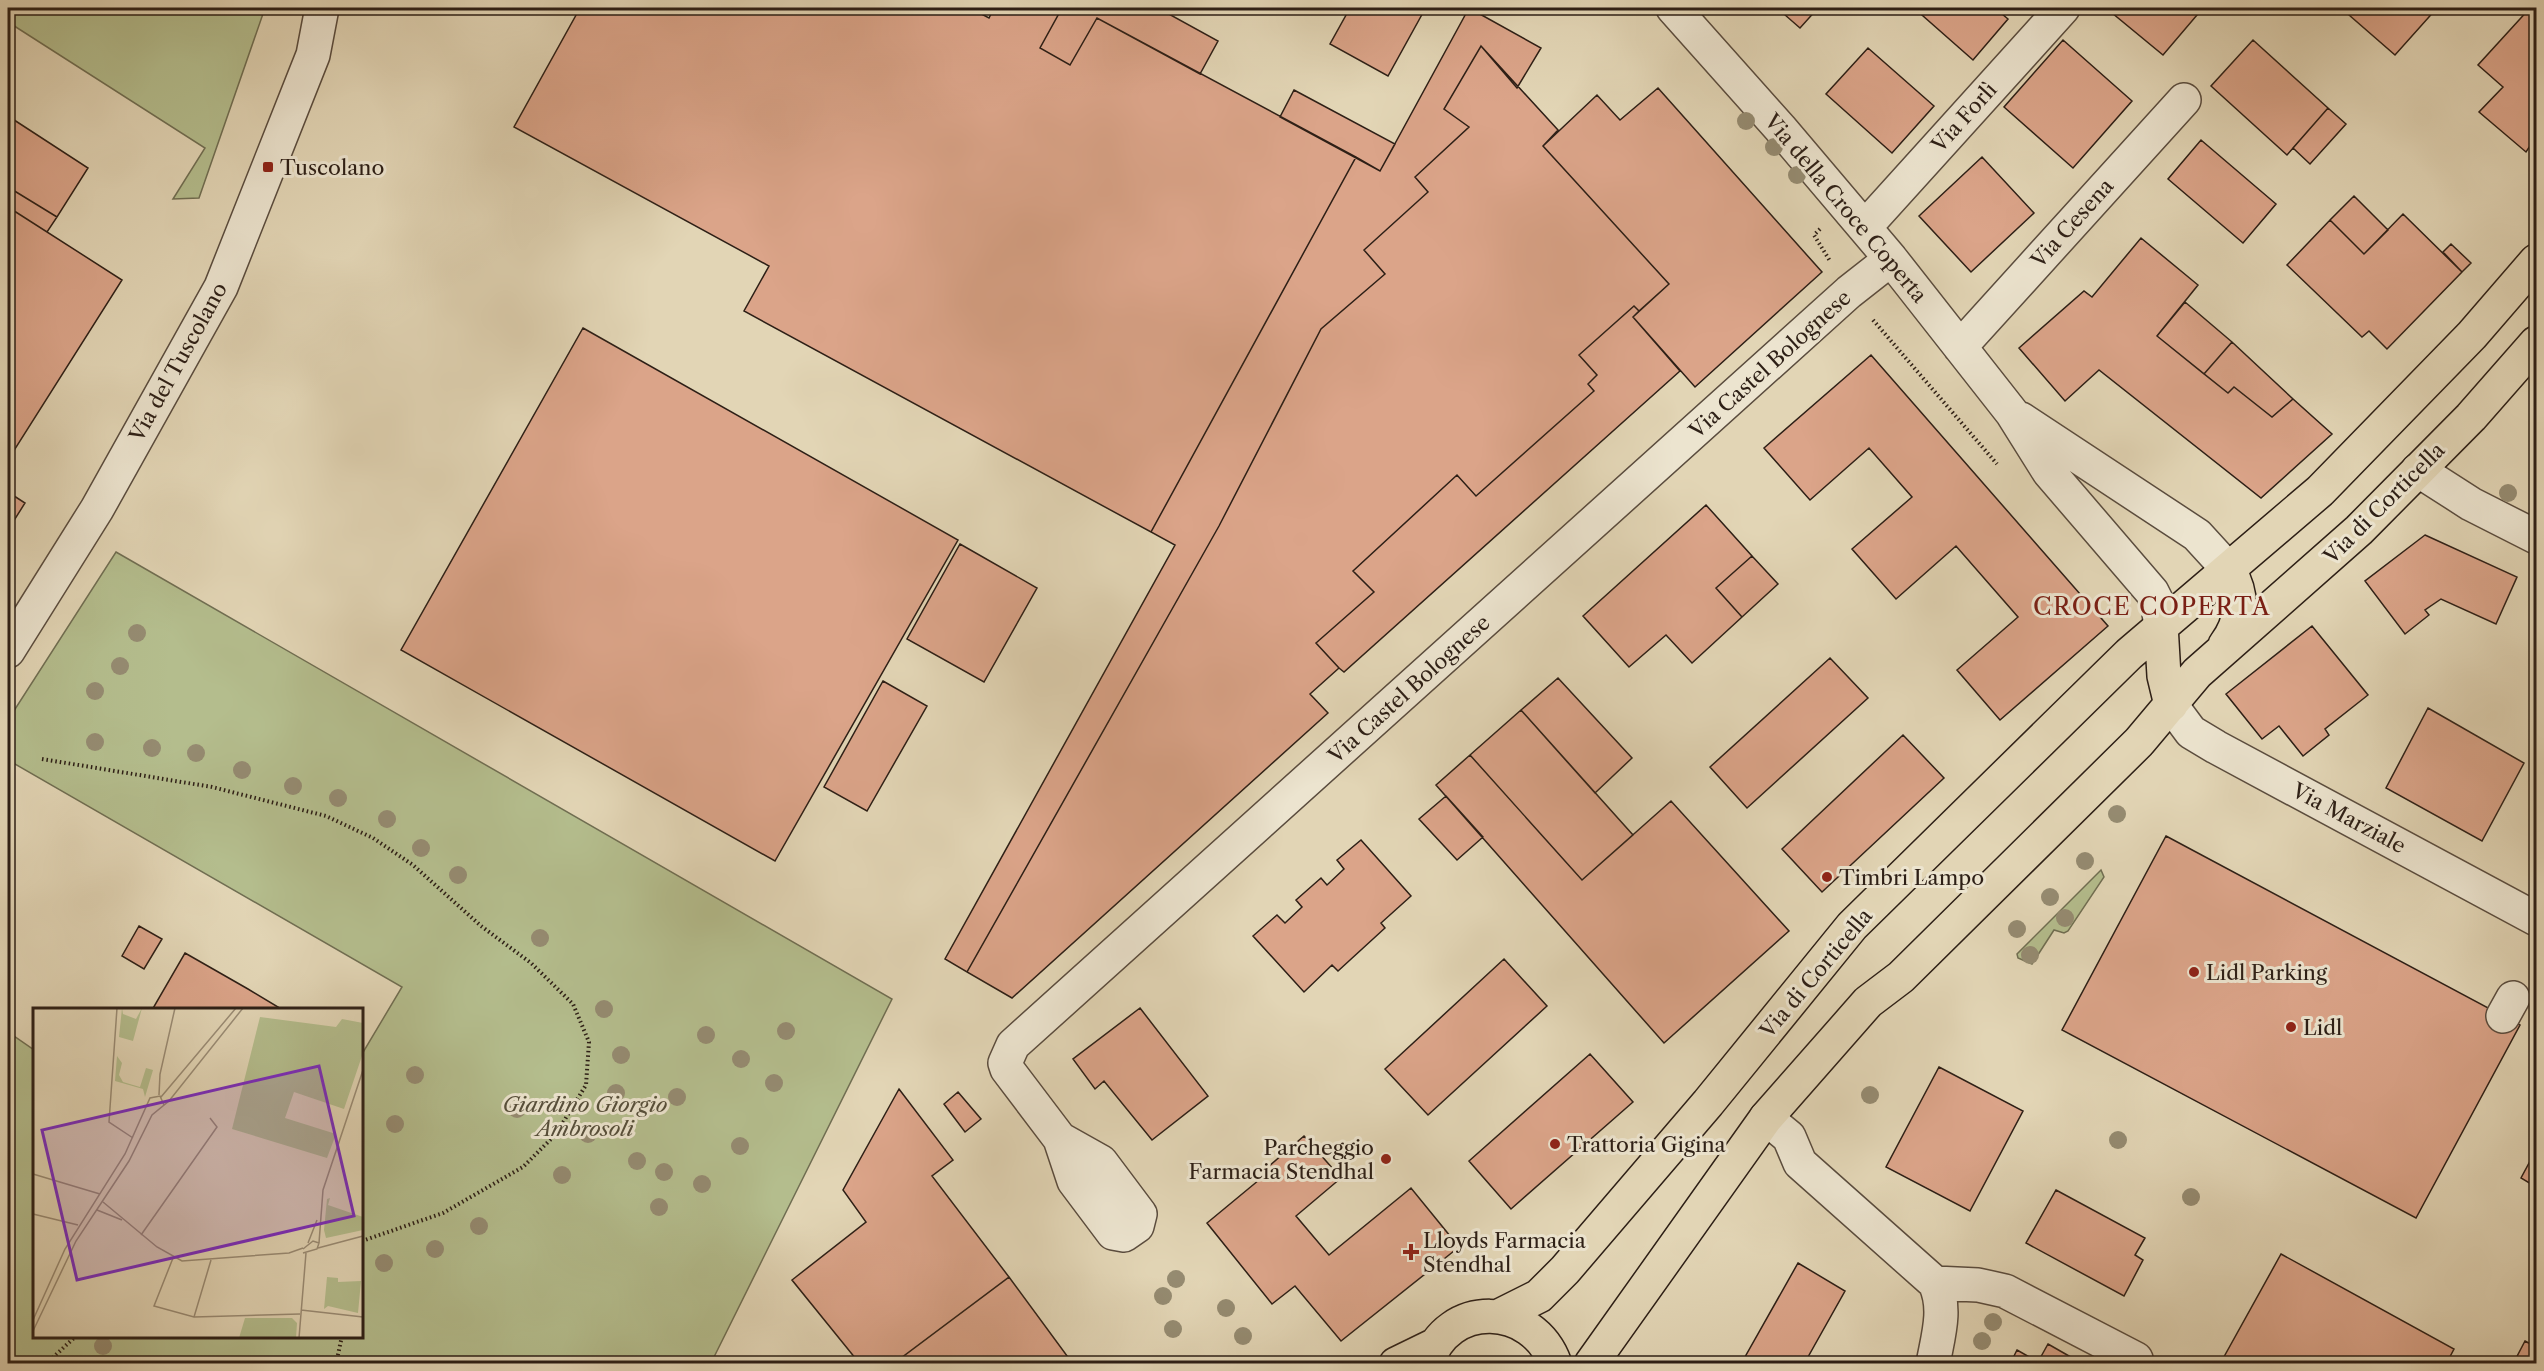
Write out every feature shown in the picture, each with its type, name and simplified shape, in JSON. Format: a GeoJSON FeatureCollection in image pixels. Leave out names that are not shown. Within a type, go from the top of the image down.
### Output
{"type":"FeatureCollection","features":[{"type":"Feature","properties":{"kind":"main road","name":"Via di Corticella"},"geometry":{"type":"LineString","coordinates":[[1499,1316],[1528,1304],[1552,1283],[1708,1103],[1852,926],[2161,625],[2293,517],[2337,475],[2472,335],[2536,261]]}},
{"type":"Feature","properties":{"kind":"main road","name":"Via di Corticella"},"geometry":{"type":"LineString","coordinates":[[1591,1364],[1766,1118],[1868,1002],[1907,971],[2127,754],[2197,673],[2345,544],[2418,470],[2536,343]]}},
{"type":"Feature","properties":{"kind":"main road","name":"Via di Corticella"},"geometry":{"type":"LineString","coordinates":[[2220,652],[2240,618],[2240,599],[2229,570]]}},
{"type":"Feature","properties":{"kind":"main road"},"geometry":{"type":"LineString","coordinates":[[2161,625],[2164,676],[2171,705]]}},
{"type":"Feature","properties":{"kind":"main road"},"geometry":{"type":"LineString","coordinates":[[1396,1364],[1431,1354],[1463,1322],[1480,1317],[1499,1316],[1520,1322],[1538,1334],[1551,1352],[1555,1364]]}},
{"type":"Feature","properties":{"kind":"street","name":"Via del Tuscolano"},"geometry":{"type":"LineString","coordinates":[[8,651],[97,509],[221,287],[313,55],[322,8]]}},
{"type":"Feature","properties":{"kind":"street","name":"Via del Tuscolano"},"geometry":{"type":"LineString","coordinates":[[313,55],[345,8]]}},
{"type":"Feature","properties":{"kind":"street","name":"Via della Croce Coperta"},"geometry":{"type":"LineString","coordinates":[[1673,8],[1891,259],[2012,413],[2049,472],[2152,592],[2157,602],[2161,625]]}},
{"type":"Feature","properties":{"kind":"street","name":"Via Forlì"},"geometry":{"type":"LineString","coordinates":[[1865,227],[2063,8]]}},
{"type":"Feature","properties":{"kind":"street","name":"Via Cesena"},"geometry":{"type":"LineString","coordinates":[[1960,347],[2184,100]]}},
{"type":"Feature","properties":{"kind":"street","name":"Via Castel Bolognese"},"geometry":{"type":"LineString","coordinates":[[1060,1139],[1007,1069],[1005,1063],[1012,1046],[1849,292],[1891,259]]}},
{"type":"Feature","properties":{"kind":"street","name":"Via della Croce Coperta"},"geometry":{"type":"LineString","coordinates":[[2012,413],[2197,535],[2229,570]]}},
{"type":"Feature","properties":{"kind":"street"},"geometry":{"type":"LineString","coordinates":[[2418,470],[2471,504],[2536,537]]}},
{"type":"Feature","properties":{"kind":"street","name":"Via Marziale"},"geometry":{"type":"LineString","coordinates":[[2171,705],[2191,732],[2216,747],[2536,919]]}},
{"type":"Feature","properties":{"kind":"street"},"geometry":{"type":"LineString","coordinates":[[1766,1118],[1789,1137],[1800,1163],[1935,1283],[1941,1296],[1942,1309],[1933,1364]]}},
{"type":"Feature","properties":{"kind":"street"},"geometry":{"type":"LineString","coordinates":[[1935,1283],[1978,1285],[2005,1291],[2136,1359]]}},
{"type":"Feature","properties":{"kind":"path"},"geometry":{"type":"LineString","coordinates":[[42,759],[212,787],[326,816],[373,838],[413,866],[482,926],[531,963],[573,1004],[589,1042],[586,1085],[556,1134],[523,1167],[443,1213],[363,1240]]}},
{"type":"Feature","properties":{"kind":"path"},"geometry":{"type":"LineString","coordinates":[[46,1364],[74,1338]]}},
{"type":"Feature","properties":{"kind":"path"},"geometry":{"type":"LineString","coordinates":[[336,1364],[342,1338]]}},
{"type":"Feature","properties":{"kind":"green space"},"geometry":{"type":"Polygon","coordinates":[[[8,8],[265,8],[199,198],[173,199],[205,148],[8,22],[8,8]]]}},
{"type":"Feature","properties":{"kind":"green space","name":"Giardino Giorgio Ambrosoli"},"geometry":{"type":"Polygon","coordinates":[[[116,552],[892,999],[711,1363],[8,1363],[8,1032],[33,1049],[33,1338],[363,1338],[363,1052],[402,987],[8,760],[8,720],[116,552]]]}},
{"type":"Feature","properties":{"kind":"green space"},"geometry":{"type":"Polygon","coordinates":[[[2101,870],[2104,877],[2068,931],[2064,933],[2054,930],[2032,964],[2018,958],[2017,954],[2101,870]]]}},
{"type":"Feature","properties":{"kind":"building"},"geometry":{"type":"Polygon","coordinates":[[[580,8],[970,8],[989,18],[994,8],[1062,8],[1040,48],[1070,65],[1097,18],[1356,157],[1151,532],[744,311],[769,266],[514,127],[580,8]]]}},
{"type":"Feature","properties":{"kind":"building"},"geometry":{"type":"Polygon","coordinates":[[[1062,8],[1158,8],[1218,41],[1200,74],[1097,18],[1070,65],[1040,48],[1062,8]]]}},
{"type":"Feature","properties":{"kind":"building"},"geometry":{"type":"Polygon","coordinates":[[[1350,8],[1425,9],[1388,76],[1330,44],[1350,8]]]}},
{"type":"Feature","properties":{"kind":"building"},"geometry":{"type":"Polygon","coordinates":[[[1469,8],[1541,48],[1517,88],[1481,46],[1444,109],[1469,127],[1415,177],[1428,192],[1364,250],[1385,274],[1321,329],[1219,526],[967,972],[945,959],[1175,545],[1151,532],[1356,157],[1380,171],[1469,8]]]}},
{"type":"Feature","properties":{"kind":"building"},"geometry":{"type":"Polygon","coordinates":[[[1777,8],[1818,8],[1800,28],[1777,8]]]}},
{"type":"Feature","properties":{"kind":"building"},"geometry":{"type":"Polygon","coordinates":[[[1914,8],[1995,8],[2008,19],[1973,60],[1914,8]]]}},
{"type":"Feature","properties":{"kind":"building"},"geometry":{"type":"Polygon","coordinates":[[[2106,8],[2203,8],[2163,55],[2106,8]]]}},
{"type":"Feature","properties":{"kind":"building"},"geometry":{"type":"Polygon","coordinates":[[[2341,8],[2437,8],[2395,55],[2341,8]]]}},
{"type":"Feature","properties":{"kind":"building"},"geometry":{"type":"Polygon","coordinates":[[[2530,8],[2536,8],[2536,137],[2526,152],[2479,112],[2503,87],[2478,65],[2530,8]]]}},
{"type":"Feature","properties":{"kind":"building"},"geometry":{"type":"Polygon","coordinates":[[[2063,40],[2132,101],[2073,168],[2004,107],[2063,40]]]}},
{"type":"Feature","properties":{"kind":"building"},"geometry":{"type":"Polygon","coordinates":[[[2253,40],[2328,108],[2287,155],[2211,86],[2253,40]]]}},
{"type":"Feature","properties":{"kind":"building"},"geometry":{"type":"Polygon","coordinates":[[[1481,46],[1558,130],[1543,146],[1669,284],[1639,311],[1634,306],[1579,355],[1597,375],[1588,384],[1594,391],[1476,496],[1457,475],[1353,571],[1374,592],[1316,643],[1339,668],[1310,694],[1328,713],[1012,998],[967,972],[1219,526],[1321,329],[1385,274],[1364,250],[1428,192],[1415,177],[1469,127],[1444,109],[1481,46]]]}},
{"type":"Feature","properties":{"kind":"building"},"geometry":{"type":"Polygon","coordinates":[[[1868,48],[1934,106],[1892,153],[1826,94],[1868,48]]]}},
{"type":"Feature","properties":{"kind":"building"},"geometry":{"type":"Polygon","coordinates":[[[1658,88],[1822,272],[1695,387],[1633,317],[1669,284],[1543,146],[1597,95],[1620,120],[1658,88]]]}},
{"type":"Feature","properties":{"kind":"building"},"geometry":{"type":"Polygon","coordinates":[[[1294,90],[1395,144],[1380,171],[1280,117],[1294,90]]]}},
{"type":"Feature","properties":{"kind":"building"},"geometry":{"type":"Polygon","coordinates":[[[2328,108],[2346,124],[2310,164],[2293,148],[2328,108]]]}},
{"type":"Feature","properties":{"kind":"building"},"geometry":{"type":"Polygon","coordinates":[[[8,116],[88,168],[57,217],[8,187],[8,116]]]}},
{"type":"Feature","properties":{"kind":"building"},"geometry":{"type":"Polygon","coordinates":[[[2201,140],[2276,204],[2243,243],[2168,179],[2201,140]]]}},
{"type":"Feature","properties":{"kind":"building"},"geometry":{"type":"Polygon","coordinates":[[[1982,157],[2034,213],[1971,272],[1919,216],[1982,157]]]}},
{"type":"Feature","properties":{"kind":"building"},"geometry":{"type":"Polygon","coordinates":[[[8,187],[57,217],[47,232],[8,207],[8,187]]]}},
{"type":"Feature","properties":{"kind":"building"},"geometry":{"type":"Polygon","coordinates":[[[2354,196],[2388,230],[2364,254],[2330,220],[2354,196]]]}},
{"type":"Feature","properties":{"kind":"building"},"geometry":{"type":"Polygon","coordinates":[[[8,207],[122,280],[8,460],[8,207]]]}},
{"type":"Feature","properties":{"kind":"building"},"geometry":{"type":"Polygon","coordinates":[[[2403,214],[2462,272],[2387,349],[2369,331],[2362,337],[2287,265],[2330,220],[2364,254],[2403,214]]]}},
{"type":"Feature","properties":{"kind":"building"},"geometry":{"type":"Polygon","coordinates":[[[2141,238],[2198,285],[2157,336],[2228,393],[2234,387],[2272,417],[2293,399],[2332,434],[2261,498],[2099,370],[2065,401],[2019,348],[2084,291],[2092,297],[2141,238]]]}},
{"type":"Feature","properties":{"kind":"building"},"geometry":{"type":"Polygon","coordinates":[[[2451,244],[2471,263],[2462,272],[2443,252],[2451,244]]]}},
{"type":"Feature","properties":{"kind":"building"},"geometry":{"type":"Polygon","coordinates":[[[2185,302],[2232,342],[2204,374],[2157,336],[2185,302]]]}},
{"type":"Feature","properties":{"kind":"building"},"geometry":{"type":"Polygon","coordinates":[[[1634,306],[1639,311],[1633,317],[1680,371],[1344,672],[1339,668],[1316,643],[1374,592],[1353,571],[1457,475],[1476,496],[1594,391],[1588,384],[1597,375],[1579,355],[1634,306]]]}},
{"type":"Feature","properties":{"kind":"building"},"geometry":{"type":"Polygon","coordinates":[[[583,328],[958,540],[775,861],[401,650],[583,328]]]}},
{"type":"Feature","properties":{"kind":"building"},"geometry":{"type":"Polygon","coordinates":[[[2232,342],[2293,399],[2272,417],[2234,387],[2228,393],[2204,374],[2232,342]]]}},
{"type":"Feature","properties":{"kind":"building"},"geometry":{"type":"Polygon","coordinates":[[[1871,355],[2108,626],[2000,720],[1957,670],[2018,617],[1956,546],[1896,599],[1852,549],[1912,497],[1869,448],[1810,500],[1764,448],[1871,355]]]}},
{"type":"Feature","properties":{"kind":"building"},"geometry":{"type":"Polygon","coordinates":[[[8,492],[25,503],[8,530],[8,492]]]}},
{"type":"Feature","properties":{"kind":"building"},"geometry":{"type":"Polygon","coordinates":[[[1706,505],[1752,556],[1716,588],[1742,617],[1692,663],[1666,635],[1629,667],[1583,616],[1706,505]]]}},
{"type":"Feature","properties":{"kind":"building"},"geometry":{"type":"Polygon","coordinates":[[[2425,535],[2517,577],[2496,624],[2441,599],[2425,610],[2429,615],[2405,634],[2365,581],[2425,535]]]}},
{"type":"Feature","properties":{"kind":"building"},"geometry":{"type":"Polygon","coordinates":[[[960,544],[1037,588],[984,682],[907,639],[960,544]]]}},
{"type":"Feature","properties":{"kind":"building"},"geometry":{"type":"Polygon","coordinates":[[[1752,556],[1778,584],[1742,617],[1716,588],[1752,556]]]}},
{"type":"Feature","properties":{"kind":"building"},"geometry":{"type":"Polygon","coordinates":[[[2312,626],[2368,695],[2325,729],[2329,735],[2303,756],[2279,726],[2262,739],[2226,694],[2312,626]]]}},
{"type":"Feature","properties":{"kind":"building"},"geometry":{"type":"Polygon","coordinates":[[[1830,658],[1868,698],[1747,808],[1710,767],[1830,658]]]}},
{"type":"Feature","properties":{"kind":"building"},"geometry":{"type":"Polygon","coordinates":[[[1558,678],[1632,758],[1595,793],[1521,710],[1558,678]]]}},
{"type":"Feature","properties":{"kind":"building"},"geometry":{"type":"Polygon","coordinates":[[[883,681],[927,706],[867,811],[824,787],[883,681]]]}},
{"type":"Feature","properties":{"kind":"building"},"geometry":{"type":"Polygon","coordinates":[[[2428,708],[2524,763],[2482,841],[2386,788],[2428,708]]]}},
{"type":"Feature","properties":{"kind":"building"},"geometry":{"type":"Polygon","coordinates":[[[1521,710],[1633,835],[1582,880],[1470,755],[1521,710]]]}},
{"type":"Feature","properties":{"kind":"building"},"geometry":{"type":"Polygon","coordinates":[[[1903,735],[1944,778],[1822,892],[1782,849],[1903,735]]]}},
{"type":"Feature","properties":{"kind":"building"},"geometry":{"type":"Polygon","coordinates":[[[1470,755],[1582,880],[1671,801],[1789,931],[1664,1043],[1436,785],[1470,755]]]}},
{"type":"Feature","properties":{"kind":"building"},"geometry":{"type":"Polygon","coordinates":[[[1446,796],[1483,837],[1457,860],[1419,819],[1446,796]]]}},
{"type":"Feature","properties":{"kind":"building","name":"Lidl"},"geometry":{"type":"Polygon","coordinates":[[[2166,836],[2520,1025],[2416,1218],[2062,1030],[2166,836]]]}},
{"type":"Feature","properties":{"kind":"building"},"geometry":{"type":"Polygon","coordinates":[[[1361,840],[1411,896],[1381,923],[1385,928],[1338,971],[1332,965],[1304,992],[1253,936],[1277,915],[1285,923],[1302,907],[1296,900],[1321,878],[1327,885],[1344,869],[1337,860],[1361,840]]]}},
{"type":"Feature","properties":{"kind":"building"},"geometry":{"type":"Polygon","coordinates":[[[139,926],[162,939],[144,969],[122,956],[139,926]]]}},
{"type":"Feature","properties":{"kind":"building"},"geometry":{"type":"Polygon","coordinates":[[[185,953],[280,1008],[153,1008],[185,953]]]}},
{"type":"Feature","properties":{"kind":"building"},"geometry":{"type":"Polygon","coordinates":[[[1504,959],[1547,1006],[1428,1115],[1385,1069],[1504,959]]]}},
{"type":"Feature","properties":{"kind":"building"},"geometry":{"type":"Polygon","coordinates":[[[1140,1008],[1208,1096],[1152,1140],[1104,1081],[1095,1089],[1073,1059],[1140,1008]]]}},
{"type":"Feature","properties":{"kind":"building"},"geometry":{"type":"Polygon","coordinates":[[[1590,1054],[1633,1102],[1511,1209],[1469,1161],[1590,1054]]]}},
{"type":"Feature","properties":{"kind":"building"},"geometry":{"type":"Polygon","coordinates":[[[1939,1067],[2023,1111],[1970,1211],[1886,1167],[1939,1067]]]}},
{"type":"Feature","properties":{"kind":"building"},"geometry":{"type":"Polygon","coordinates":[[[899,1089],[953,1160],[932,1176],[1009,1277],[893,1364],[860,1364],[792,1280],[866,1222],[843,1190],[899,1089]]]}},
{"type":"Feature","properties":{"kind":"building"},"geometry":{"type":"Polygon","coordinates":[[[958,1092],[981,1119],[965,1132],[944,1104],[958,1092]]]}},
{"type":"Feature","properties":{"kind":"building"},"geometry":{"type":"Polygon","coordinates":[[[1304,1136],[1341,1178],[1296,1216],[1329,1255],[1411,1188],[1459,1247],[1341,1341],[1295,1286],[1272,1304],[1207,1223],[1265,1175],[1262,1172],[1304,1136]]]}},
{"type":"Feature","properties":{"kind":"building"},"geometry":{"type":"Polygon","coordinates":[[[2536,1150],[2536,1187],[2521,1178],[2536,1150]]]}},
{"type":"Feature","properties":{"kind":"building"},"geometry":{"type":"Polygon","coordinates":[[[2056,1190],[2145,1238],[2135,1255],[2143,1260],[2124,1296],[2026,1243],[2056,1190]]]}},
{"type":"Feature","properties":{"kind":"building"},"geometry":{"type":"Polygon","coordinates":[[[2281,1254],[2454,1349],[2446,1364],[2220,1364],[2281,1254]]]}},
{"type":"Feature","properties":{"kind":"building"},"geometry":{"type":"Polygon","coordinates":[[[1798,1263],[1845,1291],[1804,1364],[1741,1364],[1798,1263]]]}},
{"type":"Feature","properties":{"kind":"building"},"geometry":{"type":"Polygon","coordinates":[[[1009,1277],[1073,1364],[893,1364],[1009,1277]]]}},
{"type":"Feature","properties":{"kind":"building"},"geometry":{"type":"Polygon","coordinates":[[[2525,1341],[2536,1347],[2536,1364],[2513,1364],[2525,1341]]]}},
{"type":"Feature","properties":{"kind":"building"},"geometry":{"type":"Polygon","coordinates":[[[2048,1344],[2083,1364],[2038,1362],[2048,1344]]]}},
{"type":"Feature","properties":{"kind":"building"},"geometry":{"type":"Polygon","coordinates":[[[2017,1350],[2038,1362],[2040,1364],[2010,1364],[2017,1350]]]}},
{"type":"Feature","properties":{"kind":"place","name":"Tuscolano"},"geometry":{"type":"Point","coordinates":[268,167]}},
{"type":"Feature","properties":{"kind":"place","name":"Timbri Lampo"},"geometry":{"type":"Point","coordinates":[1827,877]}},
{"type":"Feature","properties":{"kind":"place","name":"Lidl Parking"},"geometry":{"type":"Point","coordinates":[2194,972]}},
{"type":"Feature","properties":{"kind":"place","name":"Lidl"},"geometry":{"type":"Point","coordinates":[2291,1027]}},
{"type":"Feature","properties":{"kind":"place","name":"Trattoria Gigina"},"geometry":{"type":"Point","coordinates":[1555,1144]}},
{"type":"Feature","properties":{"kind":"place","name":"Parcheggio Farmacia Stendhal"},"geometry":{"type":"Point","coordinates":[1386,1159]}},
{"type":"Feature","properties":{"kind":"place","name":"Lloyds Farmacia Stendhal"},"geometry":{"type":"Point","coordinates":[1411,1252]}},
{"type":"Feature","properties":{"kind":"district","name":"CROCE COPERTA"},"geometry":{"type":"Point","coordinates":[2152,606]}}]}
